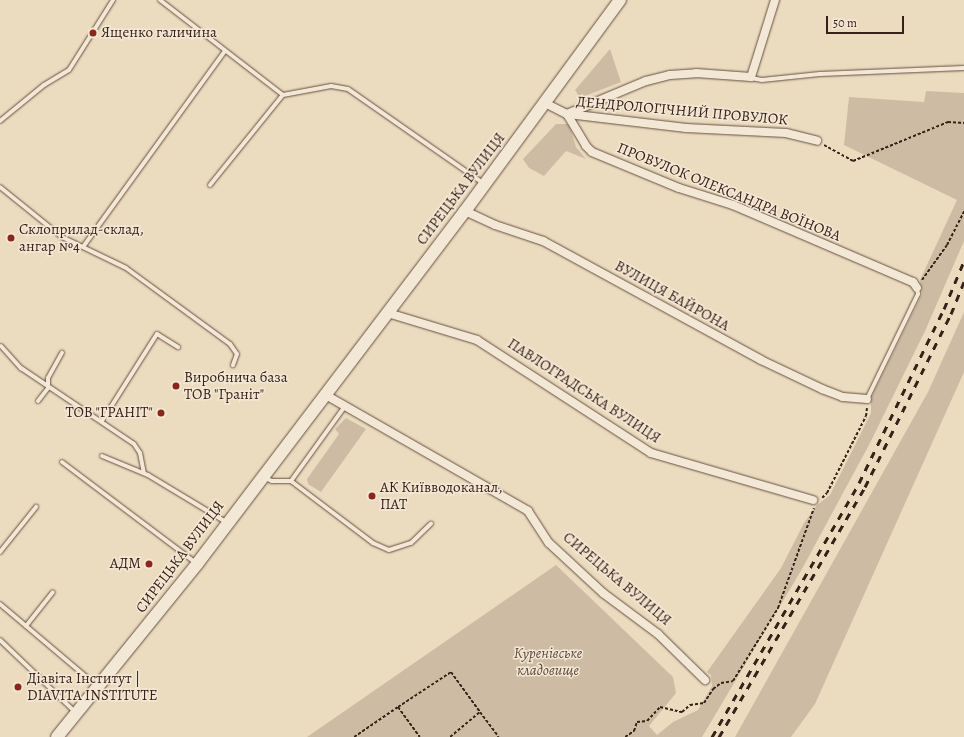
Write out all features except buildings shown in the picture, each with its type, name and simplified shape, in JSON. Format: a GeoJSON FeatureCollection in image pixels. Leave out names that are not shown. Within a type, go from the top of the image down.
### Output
{"type":"FeatureCollection","features":[{"type":"Feature","properties":{"kind":"main road","name":"СИРЕЦЬКА ВУЛИЦЯ"},"geometry":{"type":"LineString","coordinates":[[57,737],[99,688],[197,564],[324,394],[388,313],[620,0]]}},
{"type":"Feature","properties":{"kind":"street"},"geometry":{"type":"LineString","coordinates":[[545,103],[567,114],[646,81],[670,75],[696,73],[751,77],[775,0]]}},
{"type":"Feature","properties":{"kind":"street","name":"ДЕНДРОЛОГІЧНИЙ ПРОВУЛОК"},"geometry":{"type":"LineString","coordinates":[[567,114],[686,128],[786,132],[817,141]]}},
{"type":"Feature","properties":{"kind":"street","name":"ПРОВУЛОК ОЛЕКСАНДРА ВОЇНОВА"},"geometry":{"type":"LineString","coordinates":[[567,114],[586,146],[592,152],[679,188],[733,205],[913,282],[917,288]]}},
{"type":"Feature","properties":{"kind":"street","name":"ВУЛИЦЯ БАЙРОНА"},"geometry":{"type":"LineString","coordinates":[[464,211],[495,226],[543,240],[761,360],[822,389],[843,397],[867,399]]}},
{"type":"Feature","properties":{"kind":"street","name":"ПАВЛОГРАДСЬКА ВУЛИЦЯ"},"geometry":{"type":"LineString","coordinates":[[388,313],[477,340],[652,453],[813,500]]}},
{"type":"Feature","properties":{"kind":"street","name":"СИРЕЦЬКА ВУЛИЦЯ"},"geometry":{"type":"LineString","coordinates":[[324,394],[528,511],[549,543],[603,593],[658,634],[705,680]]}},
{"type":"Feature","properties":{"kind":"lane"},"geometry":{"type":"LineString","coordinates":[[0,120],[38,89],[69,70],[113,0]]}},
{"type":"Feature","properties":{"kind":"lane"},"geometry":{"type":"LineString","coordinates":[[160,0],[283,95]]}},
{"type":"Feature","properties":{"kind":"lane"},"geometry":{"type":"LineString","coordinates":[[83,247],[225,51]]}},
{"type":"Feature","properties":{"kind":"lane"},"geometry":{"type":"LineString","coordinates":[[751,77],[762,80],[820,74],[964,68]]}},
{"type":"Feature","properties":{"kind":"lane"},"geometry":{"type":"LineString","coordinates":[[210,184],[283,95],[330,86],[348,89],[484,184]]}},
{"type":"Feature","properties":{"kind":"lane"},"geometry":{"type":"LineString","coordinates":[[0,187],[62,237],[126,268],[230,344],[237,354],[233,365]]}},
{"type":"Feature","properties":{"kind":"lane"},"geometry":{"type":"LineString","coordinates":[[867,399],[918,294],[917,288]]}},
{"type":"Feature","properties":{"kind":"lane"},"geometry":{"type":"LineString","coordinates":[[102,421],[157,334],[178,346]]}},
{"type":"Feature","properties":{"kind":"lane"},"geometry":{"type":"LineString","coordinates":[[1,346],[11,360],[38,378],[48,388],[102,421],[134,444],[140,453],[144,473]]}},
{"type":"Feature","properties":{"kind":"lane"},"geometry":{"type":"LineString","coordinates":[[38,401],[48,388],[48,378],[62,353]]}},
{"type":"Feature","properties":{"kind":"lane"},"geometry":{"type":"LineString","coordinates":[[291,481],[345,406]]}},
{"type":"Feature","properties":{"kind":"lane"},"geometry":{"type":"LineString","coordinates":[[102,456],[144,473],[227,523]]}},
{"type":"Feature","properties":{"kind":"lane"},"geometry":{"type":"LineString","coordinates":[[62,462],[197,564]]}},
{"type":"Feature","properties":{"kind":"lane"},"geometry":{"type":"LineString","coordinates":[[262,476],[272,481],[291,481],[373,543],[389,550],[411,543],[431,524]]}},
{"type":"Feature","properties":{"kind":"lane"},"geometry":{"type":"LineString","coordinates":[[0,552],[36,507]]}},
{"type":"Feature","properties":{"kind":"lane"},"geometry":{"type":"LineString","coordinates":[[26,626],[52,592]]}},
{"type":"Feature","properties":{"kind":"lane"},"geometry":{"type":"LineString","coordinates":[[0,604],[99,688]]}},
{"type":"Feature","properties":{"kind":"lane"},"geometry":{"type":"LineString","coordinates":[[0,640],[76,713]]}},
{"type":"Feature","properties":{"kind":"path"},"geometry":{"type":"LineString","coordinates":[[817,141],[853,161],[948,122],[964,123]]}},
{"type":"Feature","properties":{"kind":"path"},"geometry":{"type":"LineString","coordinates":[[917,288],[947,245],[964,211]]}},
{"type":"Feature","properties":{"kind":"path"},"geometry":{"type":"LineString","coordinates":[[625,737],[634,731],[637,722],[647,721],[660,707],[682,712],[690,705],[704,703],[713,689],[720,683],[733,681],[778,608],[810,514],[827,493],[866,416],[867,399]]}},
{"type":"Feature","properties":{"kind":"path"},"geometry":{"type":"LineString","coordinates":[[354,737],[451,672],[499,737]]}},
{"type":"Feature","properties":{"kind":"path"},"geometry":{"type":"LineString","coordinates":[[398,707],[420,737]]}},
{"type":"Feature","properties":{"kind":"path"},"geometry":{"type":"LineString","coordinates":[[450,737],[480,712]]}},
{"type":"Feature","properties":{"kind":"green space"},"geometry":{"type":"Polygon","coordinates":[[[610,49],[621,82],[580,98],[575,90],[610,49]]]}},
{"type":"Feature","properties":{"kind":"green space","name":"Куренівське кладовище"},"geometry":{"type":"Polygon","coordinates":[[[926,91],[964,93],[964,241],[926,329],[870,443],[802,569],[702,737],[307,737],[556,565],[673,677],[676,693],[649,726],[657,735],[673,722],[698,710],[712,686],[711,675],[707,672],[781,568],[804,523],[816,506],[830,495],[871,413],[871,398],[922,294],[920,280],[957,200],[844,145],[849,97],[924,102],[926,91]]]}},
{"type":"Feature","properties":{"kind":"green space"},"geometry":{"type":"Polygon","coordinates":[[[556,124],[569,124],[576,147],[586,159],[566,151],[544,176],[529,168],[523,159],[556,124]]]}},
{"type":"Feature","properties":{"kind":"green space"},"geometry":{"type":"Polygon","coordinates":[[[964,312],[964,372],[815,704],[791,737],[735,737],[928,392],[964,312]]]}},
{"type":"Feature","properties":{"kind":"green space"},"geometry":{"type":"Polygon","coordinates":[[[346,418],[366,429],[321,492],[308,484],[307,479],[339,434],[335,429],[346,418]]]}},
{"type":"Feature","properties":{"kind":"railway"},"geometry":{"type":"LineString","coordinates":[[712,737],[859,483],[944,309],[964,261]]}},
{"type":"Feature","properties":{"kind":"railway"},"geometry":{"type":"LineString","coordinates":[[719,737],[865,487],[951,314],[964,281]]}},
{"type":"Feature","properties":{"kind":"place","name":"Ященко галичина"},"geometry":{"type":"Point","coordinates":[93,33]}},
{"type":"Feature","properties":{"kind":"place","name":"Склоприлад-склад, ангар №4"},"geometry":{"type":"Point","coordinates":[11,238]}},
{"type":"Feature","properties":{"kind":"place","name":"Виробнича база ТОВ \"Граніт\""},"geometry":{"type":"Point","coordinates":[176,386]}},
{"type":"Feature","properties":{"kind":"place","name":"ТОВ \"ГРАНІТ\""},"geometry":{"type":"Point","coordinates":[161,413]}},
{"type":"Feature","properties":{"kind":"place","name":"АК Київводоканал, ПАТ"},"geometry":{"type":"Point","coordinates":[372,496]}},
{"type":"Feature","properties":{"kind":"place","name":"АДМ"},"geometry":{"type":"Point","coordinates":[149,564]}},
{"type":"Feature","properties":{"kind":"place","name":"Діавіта Інститут | DIAVITA INSTITUTE"},"geometry":{"type":"Point","coordinates":[18,687]}}]}
